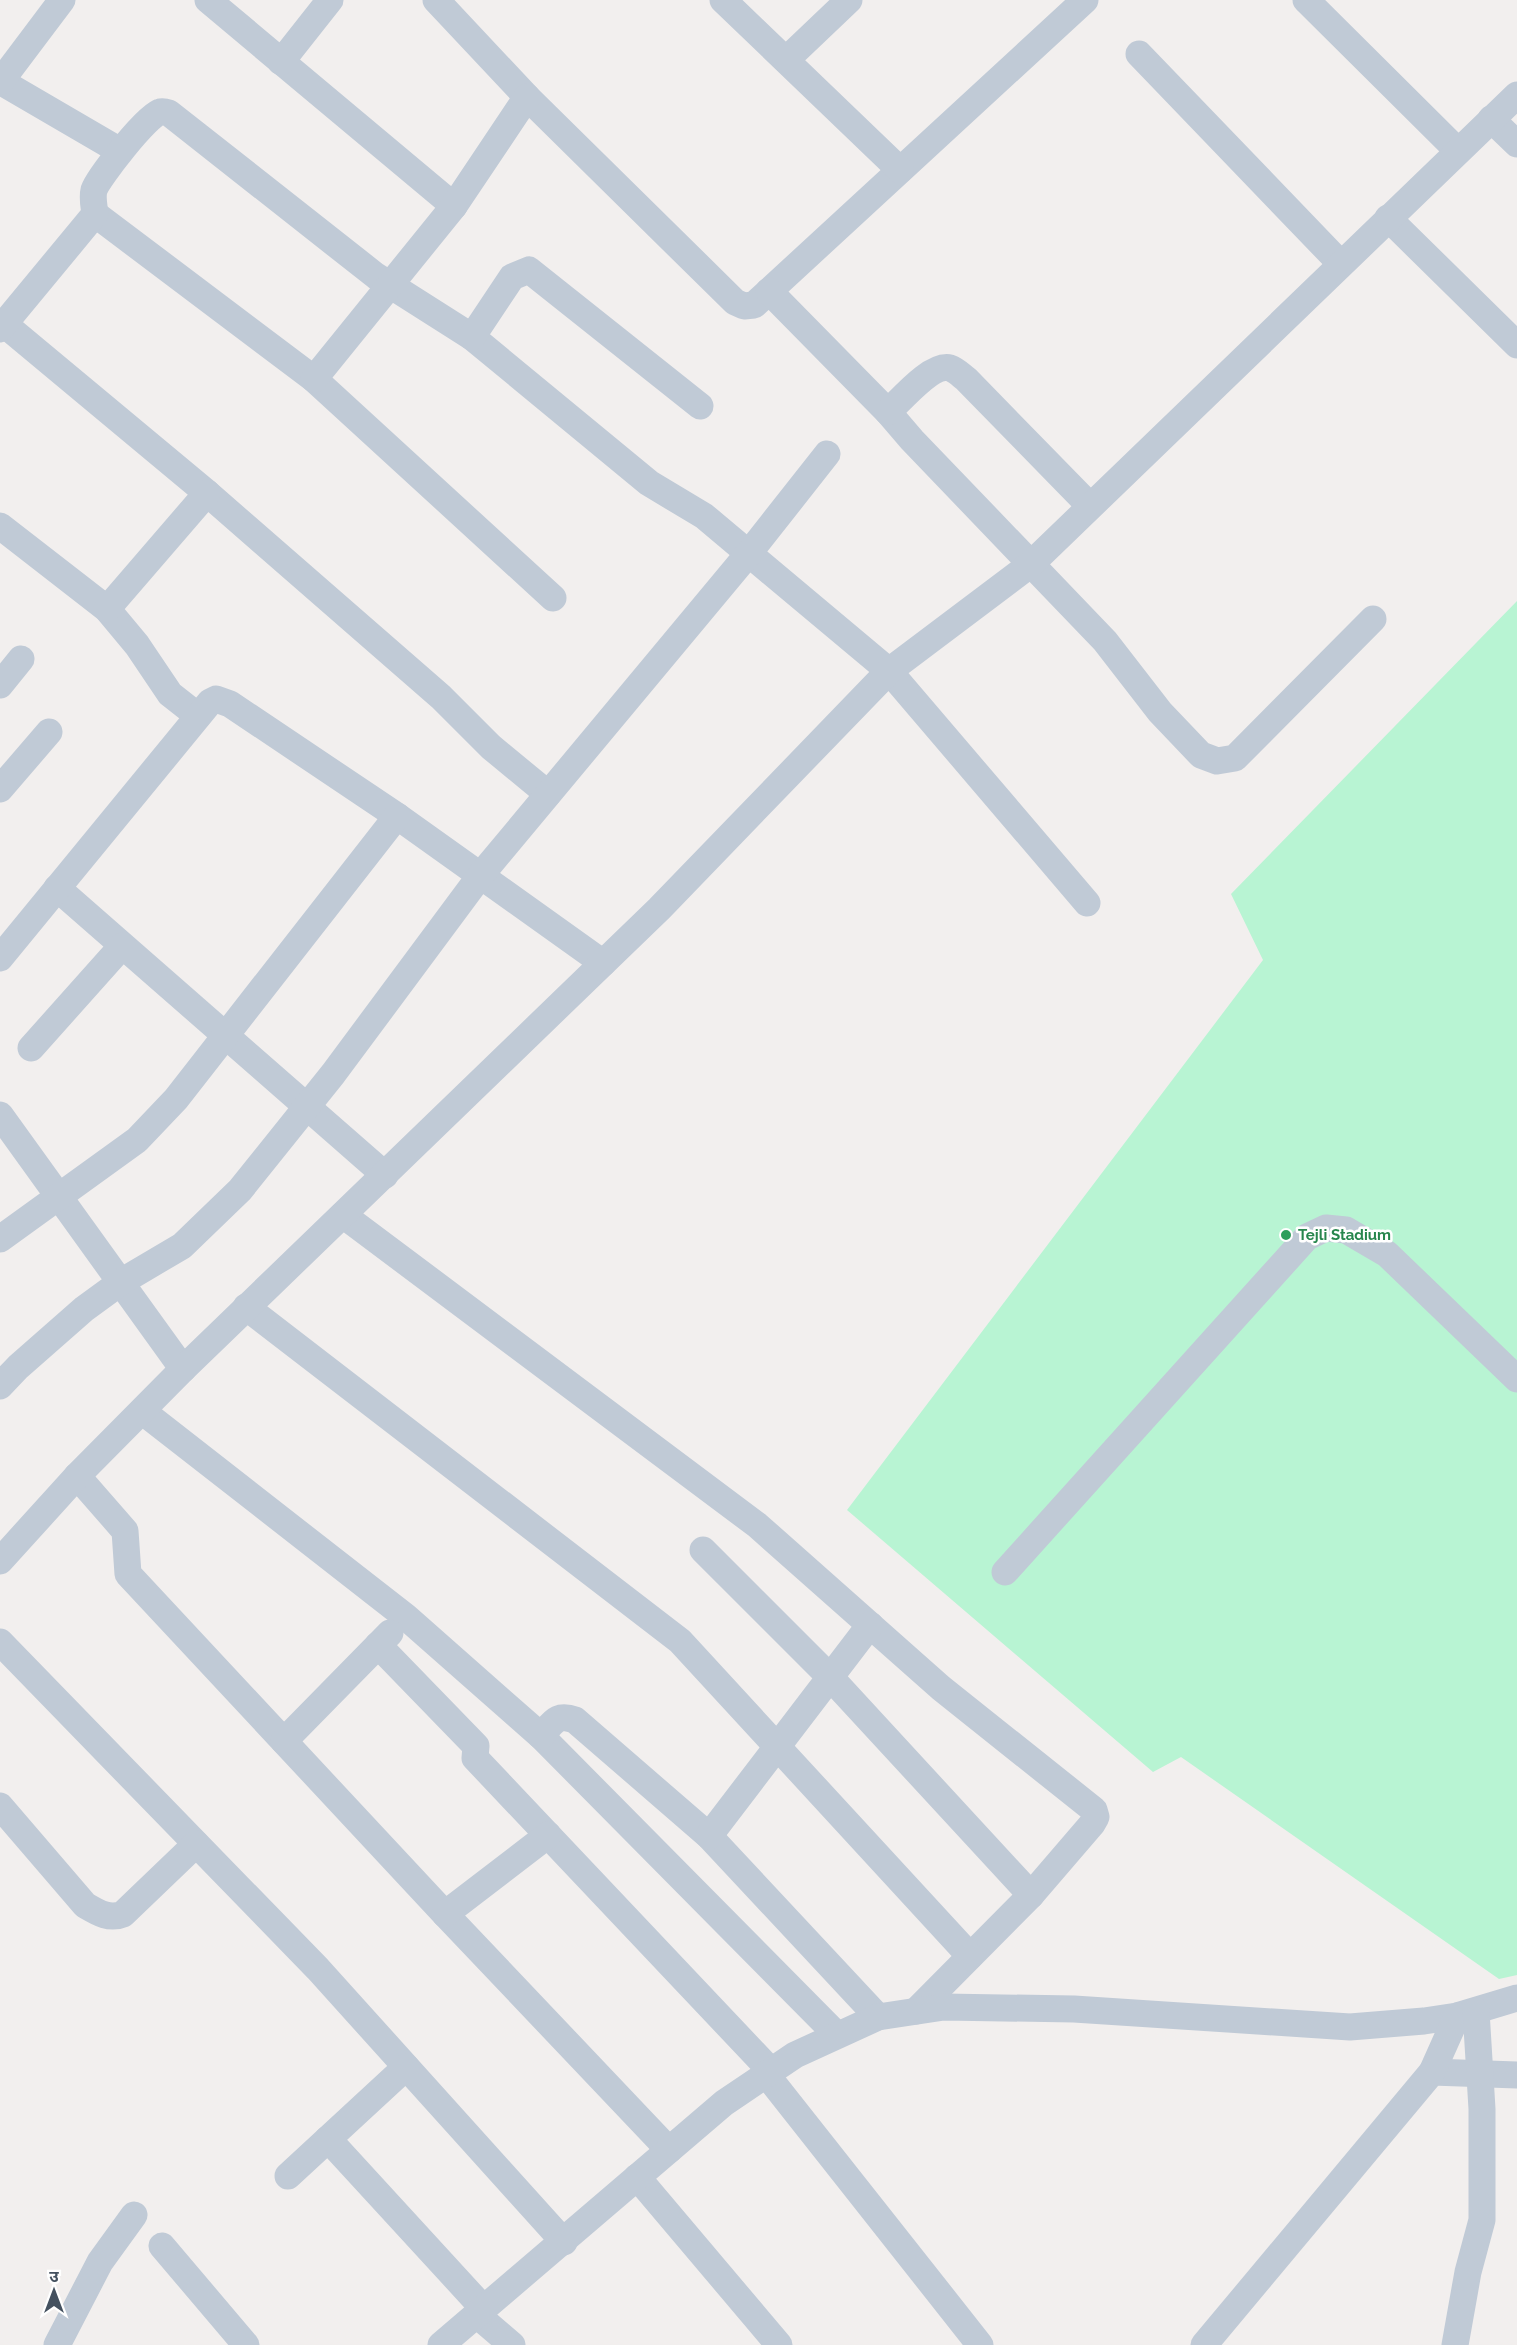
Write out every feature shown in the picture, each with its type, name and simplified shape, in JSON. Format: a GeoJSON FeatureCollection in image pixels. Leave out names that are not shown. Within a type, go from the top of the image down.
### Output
{"type":"FeatureCollection","features":[{"type":"Feature","properties":{"kind":"street"},"geometry":{"type":"LineString","coordinates":[[62,0],[2,87],[120,151]]}},
{"type":"Feature","properties":{"kind":"street"},"geometry":{"type":"LineString","coordinates":[[208,0],[454,206]]}},
{"type":"Feature","properties":{"kind":"street"},"geometry":{"type":"LineString","coordinates":[[281,62],[330,0]]}},
{"type":"Feature","properties":{"kind":"street"},"geometry":{"type":"LineString","coordinates":[[436,0],[527,97],[735,302],[744,306],[754,305],[1084,0]]}},
{"type":"Feature","properties":{"kind":"street"},"geometry":{"type":"LineString","coordinates":[[723,0],[900,170]]}},
{"type":"Feature","properties":{"kind":"street"},"geometry":{"type":"LineString","coordinates":[[786,60],[849,0]]}},
{"type":"Feature","properties":{"kind":"street"},"geometry":{"type":"LineString","coordinates":[[1306,0],[1458,151]]}},
{"type":"Feature","properties":{"kind":"street"},"geometry":{"type":"LineString","coordinates":[[1139,54],[1341,264]]}},
{"type":"Feature","properties":{"kind":"street"},"geometry":{"type":"LineString","coordinates":[[0,1561],[77,1476],[183,1369],[659,909],[889,671],[1031,564],[1517,95]]}},
{"type":"Feature","properties":{"kind":"street"},"geometry":{"type":"LineString","coordinates":[[314,379],[454,206],[527,97]]}},
{"type":"Feature","properties":{"kind":"street"},"geometry":{"type":"LineString","coordinates":[[548,794],[491,747],[441,697],[207,493],[2,327],[95,214],[94,192],[98,182],[120,151],[152,116],[160,112],[170,113],[376,276],[472,337],[648,483],[704,516],[749,553],[889,671],[1087,903]]}},
{"type":"Feature","properties":{"kind":"street"},"geometry":{"type":"LineString","coordinates":[[1491,119],[1517,144]]}},
{"type":"Feature","properties":{"kind":"street"},"geometry":{"type":"LineString","coordinates":[[95,214],[314,379],[553,598]]}},
{"type":"Feature","properties":{"kind":"street"},"geometry":{"type":"LineString","coordinates":[[1388,218],[1517,345]]}},
{"type":"Feature","properties":{"kind":"street"},"geometry":{"type":"LineString","coordinates":[[472,337],[512,277],[529,270],[700,406]]}},
{"type":"Feature","properties":{"kind":"street"},"geometry":{"type":"LineString","coordinates":[[769,291],[888,412],[912,440],[1105,640],[1166,719],[1201,755],[1217,761],[1235,758],[1373,619]]}},
{"type":"Feature","properties":{"kind":"street"},"geometry":{"type":"LineString","coordinates":[[888,412],[932,372],[952,368],[966,379],[1090,506]]}},
{"type":"Feature","properties":{"kind":"street"},"geometry":{"type":"LineString","coordinates":[[0,1386],[18,1367],[84,1309],[121,1282],[182,1246],[240,1190],[306,1107],[480,876],[749,553],[827,454]]}},
{"type":"Feature","properties":{"kind":"street"},"geometry":{"type":"LineString","coordinates":[[107,609],[207,493]]}},
{"type":"Feature","properties":{"kind":"street"},"geometry":{"type":"LineString","coordinates":[[0,526],[107,609],[136,645],[170,694],[198,716]]}},
{"type":"Feature","properties":{"kind":"street"},"geometry":{"type":"LineString","coordinates":[[0,685],[21,659]]}},
{"type":"Feature","properties":{"kind":"street"},"geometry":{"type":"LineString","coordinates":[[0,958],[198,716],[210,702],[216,699],[225,701],[397,816],[603,963]]}},
{"type":"Feature","properties":{"kind":"street"},"geometry":{"type":"LineString","coordinates":[[0,789],[49,732]]}},
{"type":"Feature","properties":{"kind":"street"},"geometry":{"type":"LineString","coordinates":[[0,1239],[136,1140],[176,1099],[397,816]]}},
{"type":"Feature","properties":{"kind":"street"},"geometry":{"type":"LineString","coordinates":[[57,888],[385,1175]]}},
{"type":"Feature","properties":{"kind":"street"},"geometry":{"type":"LineString","coordinates":[[31,1048],[122,946]]}},
{"type":"Feature","properties":{"kind":"street"},"geometry":{"type":"LineString","coordinates":[[0,1115],[183,1369]]}},
{"type":"Feature","properties":{"kind":"street"},"geometry":{"type":"LineString","coordinates":[[343,1215],[757,1525],[941,1688],[1094,1810],[1096,1817],[1092,1824],[1031,1895],[916,2011]]}},
{"type":"Feature","properties":{"kind":"street"},"geometry":{"type":"LineString","coordinates":[[1005,1572],[1307,1237],[1326,1228],[1346,1230],[1387,1254],[1517,1379]]}},
{"type":"Feature","properties":{"kind":"street"},"geometry":{"type":"LineString","coordinates":[[246,1307],[680,1641],[970,1956]]}},
{"type":"Feature","properties":{"kind":"street"},"geometry":{"type":"LineString","coordinates":[[142,1411],[406,1617],[541,1736],[837,2035]]}},
{"type":"Feature","properties":{"kind":"street"},"geometry":{"type":"LineString","coordinates":[[77,1476],[125,1531],[128,1574],[669,2150]]}},
{"type":"Feature","properties":{"kind":"street"},"geometry":{"type":"LineString","coordinates":[[703,1550],[830,1677],[1031,1895]]}},
{"type":"Feature","properties":{"kind":"street"},"geometry":{"type":"LineString","coordinates":[[284,1741],[406,1617]]}},
{"type":"Feature","properties":{"kind":"street"},"geometry":{"type":"LineString","coordinates":[[709,1836],[870,1625]]}},
{"type":"Feature","properties":{"kind":"street"},"geometry":{"type":"LineString","coordinates":[[0,1642],[318,1969],[564,2242]]}},
{"type":"Feature","properties":{"kind":"street"},"geometry":{"type":"LineString","coordinates":[[378,1645],[476,1746],[475,1758],[768,2073],[980,2345]]}},
{"type":"Feature","properties":{"kind":"street"},"geometry":{"type":"LineString","coordinates":[[541,1736],[557,1718],[565,1716],[575,1720],[709,1836],[878,2017]]}},
{"type":"Feature","properties":{"kind":"street"},"geometry":{"type":"LineString","coordinates":[[0,1806],[85,1905],[102,1915],[123,1914],[196,1844]]}},
{"type":"Feature","properties":{"kind":"street"},"geometry":{"type":"LineString","coordinates":[[445,1914],[548,1835]]}},
{"type":"Feature","properties":{"kind":"street"},"geometry":{"type":"LineString","coordinates":[[441,2345],[724,2103],[795,2055],[878,2017],[944,2007],[1074,2009],[1350,2027],[1424,2021],[1466,2014],[1517,1998]]}},
{"type":"Feature","properties":{"kind":"street"},"geometry":{"type":"LineString","coordinates":[[1204,2345],[1432,2072],[1466,2014]]}},
{"type":"Feature","properties":{"kind":"street"},"geometry":{"type":"LineString","coordinates":[[1455,2345],[1468,2272],[1482,2220],[1480,2074],[1466,2014]]}},
{"type":"Feature","properties":{"kind":"street"},"geometry":{"type":"LineString","coordinates":[[288,2176],[406,2067]]}},
{"type":"Feature","properties":{"kind":"street"},"geometry":{"type":"LineString","coordinates":[[1432,2072],[1517,2074]]}},
{"type":"Feature","properties":{"kind":"street"},"geometry":{"type":"LineString","coordinates":[[328,2139],[512,2345]]}},
{"type":"Feature","properties":{"kind":"street"},"geometry":{"type":"LineString","coordinates":[[637,2177],[779,2345]]}},
{"type":"Feature","properties":{"kind":"street"},"geometry":{"type":"LineString","coordinates":[[57,2345],[100,2262],[134,2215]]}},
{"type":"Feature","properties":{"kind":"street"},"geometry":{"type":"LineString","coordinates":[[162,2246],[246,2345]]}},
{"type":"Feature","properties":{"kind":"green space","name":"Tejli Stadium"},"geometry":{"type":"Polygon","coordinates":[[[1517,601],[1517,1975],[1499,1979],[1181,1757],[1153,1772],[847,1510],[1263,960],[1231,894],[1517,601]]]}},
{"type":"Feature","properties":{"kind":"place","name":"Tejli Stadium"},"geometry":{"type":"Point","coordinates":[1286,1235]}}]}
